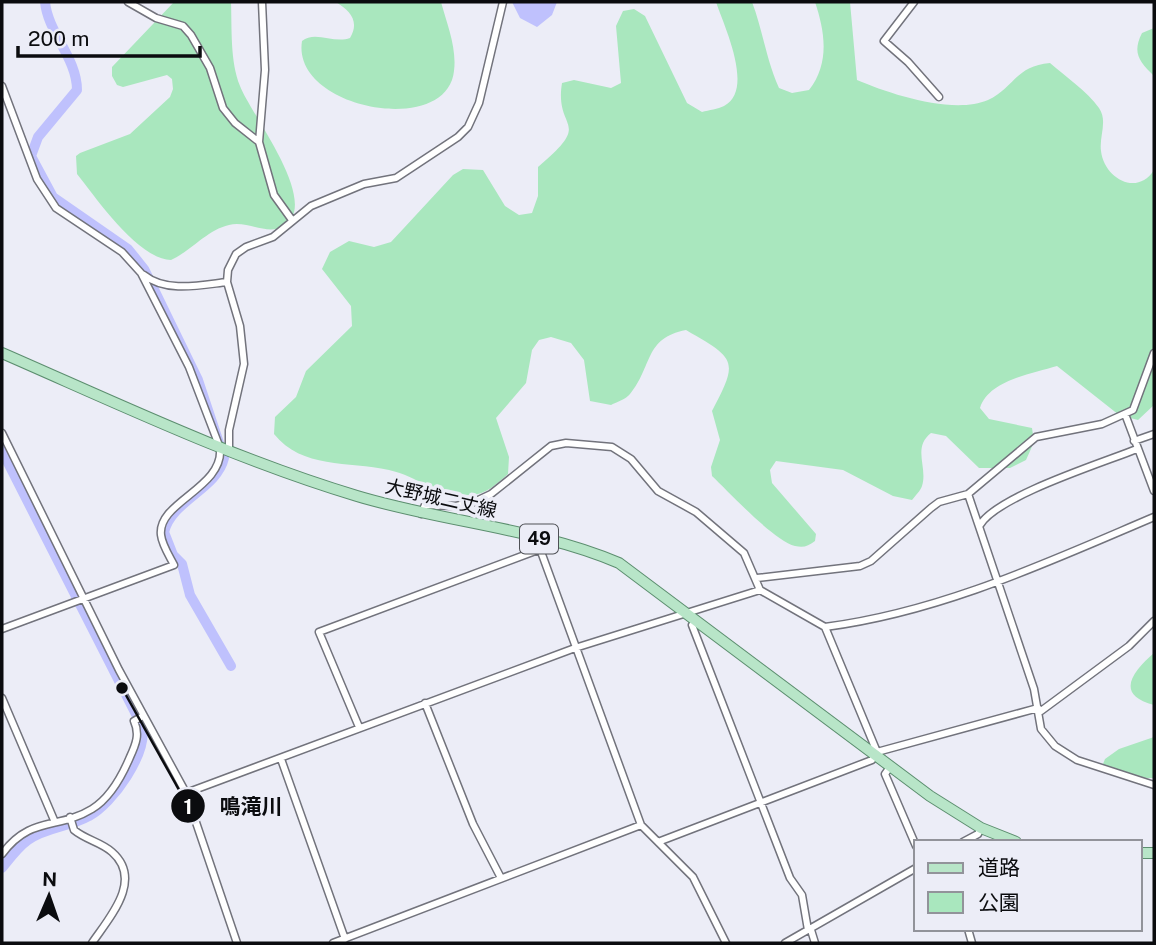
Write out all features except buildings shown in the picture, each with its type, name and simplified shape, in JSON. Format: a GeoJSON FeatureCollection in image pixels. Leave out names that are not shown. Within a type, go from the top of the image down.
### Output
{"type":"FeatureCollection","features":[{"type":"Feature","properties":{"kind":"main road","name":"大野城二丈線"},"geometry":{"type":"LineString","coordinates":[[2,353],[225,450],[356,496],[421,514],[536,538],[619,563],[949,810],[981,828],[1011,840]]}},
{"type":"Feature","properties":{"kind":"street"},"geometry":{"type":"LineString","coordinates":[[128,2],[156,18],[183,26],[210,68],[223,108],[235,123],[259,142]]}},
{"type":"Feature","properties":{"kind":"street"},"geometry":{"type":"LineString","coordinates":[[262,2],[265,70],[259,142],[277,203],[292,220]]}},
{"type":"Feature","properties":{"kind":"street"},"geometry":{"type":"LineString","coordinates":[[2,629],[174,565],[161,535],[163,524],[186,497],[219,467],[244,364],[240,326],[227,282],[228,270],[240,250],[274,237],[311,206],[357,187],[396,178],[423,158],[450,144],[468,127],[479,103],[503,2]]}},
{"type":"Feature","properties":{"kind":"street"},"geometry":{"type":"LineString","coordinates":[[914,2],[884,41],[908,62],[939,97]]}},
{"type":"Feature","properties":{"kind":"street"},"geometry":{"type":"LineString","coordinates":[[2,86],[37,178],[56,208],[122,252],[141,273],[154,282],[170,285],[227,282]]}},
{"type":"Feature","properties":{"kind":"street"},"geometry":{"type":"LineString","coordinates":[[141,273],[189,367],[225,450]]}},
{"type":"Feature","properties":{"kind":"street"},"geometry":{"type":"LineString","coordinates":[[757,578],[860,566],[871,561],[939,502],[968,494],[1036,437],[1101,424],[1133,410],[1154,353]]}},
{"type":"Feature","properties":{"kind":"street"},"geometry":{"type":"LineString","coordinates":[[1125,414],[1154,491]]}},
{"type":"Feature","properties":{"kind":"street"},"geometry":{"type":"LineString","coordinates":[[2,433],[143,716],[186,793],[237,943]]}},
{"type":"Feature","properties":{"kind":"street"},"geometry":{"type":"LineString","coordinates":[[1134,441],[1154,434]]}},
{"type":"Feature","properties":{"kind":"street"},"geometry":{"type":"LineString","coordinates":[[421,514],[425,505],[456,506],[491,494],[551,446],[566,443],[612,447],[631,459],[658,491],[696,512],[744,553],[760,590],[825,627],[876,754]]}},
{"type":"Feature","properties":{"kind":"street"},"geometry":{"type":"LineString","coordinates":[[980,525],[985,517],[1026,494],[1137,449]]}},
{"type":"Feature","properties":{"kind":"street"},"geometry":{"type":"LineString","coordinates":[[968,494],[1038,708],[1041,729],[1066,754],[1093,767],[1154,785]]}},
{"type":"Feature","properties":{"kind":"street"},"geometry":{"type":"LineString","coordinates":[[825,627],[895,616],[996,581],[1154,517]]}},
{"type":"Feature","properties":{"kind":"street"},"geometry":{"type":"LineString","coordinates":[[536,538],[538,550],[641,825],[693,877],[726,943]]}},
{"type":"Feature","properties":{"kind":"street"},"geometry":{"type":"LineString","coordinates":[[359,727],[319,632],[538,550]]}},
{"type":"Feature","properties":{"kind":"street"},"geometry":{"type":"LineString","coordinates":[[186,793],[575,648],[760,590]]}},
{"type":"Feature","properties":{"kind":"street"},"geometry":{"type":"LineString","coordinates":[[697,620],[692,625],[790,878],[802,895],[815,943]]}},
{"type":"Feature","properties":{"kind":"street"},"geometry":{"type":"LineString","coordinates":[[658,842],[872,760],[876,754],[1038,708],[1041,711],[1063,697],[1101,664],[1129,646],[1154,621]]}},
{"type":"Feature","properties":{"kind":"street"},"geometry":{"type":"LineString","coordinates":[[2,698],[54,820]]}},
{"type":"Feature","properties":{"kind":"street"},"geometry":{"type":"LineString","coordinates":[[425,703],[473,824],[501,878]]}},
{"type":"Feature","properties":{"kind":"street"},"geometry":{"type":"LineString","coordinates":[[2,855],[29,829],[90,810],[113,788],[138,736],[134,721],[143,716]]}},
{"type":"Feature","properties":{"kind":"street"},"geometry":{"type":"LineString","coordinates":[[281,759],[345,939]]}},
{"type":"Feature","properties":{"kind":"street"},"geometry":{"type":"LineString","coordinates":[[890,767],[885,774],[914,841]]}},
{"type":"Feature","properties":{"kind":"street"},"geometry":{"type":"LineString","coordinates":[[70,817],[74,830],[112,851],[122,863],[125,876],[124,888],[110,921],[92,943]]}},
{"type":"Feature","properties":{"kind":"street"},"geometry":{"type":"LineString","coordinates":[[333,943],[641,825]]}},
{"type":"Feature","properties":{"kind":"street"},"geometry":{"type":"LineString","coordinates":[[967,840],[978,834],[981,828]]}},
{"type":"Feature","properties":{"kind":"street"},"geometry":{"type":"LineString","coordinates":[[785,943],[914,869]]}},
{"type":"Feature","properties":{"kind":"green space"},"geometry":{"type":"Polygon","coordinates":[[[174,2],[231,2],[232,45],[240,86],[281,160],[295,200],[293,216],[282,227],[269,229],[242,224],[229,225],[213,231],[171,260],[145,250],[119,226],[77,174],[76,156],[130,134],[170,97],[172,79],[167,75],[123,87],[117,85],[112,76],[112,67],[174,2]]]}},
{"type":"Feature","properties":{"kind":"green space"},"geometry":{"type":"Polygon","coordinates":[[[336,2],[441,2],[455,62],[445,92],[426,104],[400,109],[371,107],[343,98],[320,84],[305,65],[302,41],[313,37],[350,38],[354,22],[346,9],[336,2]]]}},
{"type":"Feature","properties":{"kind":"green space"},"geometry":{"type":"Polygon","coordinates":[[[716,2],[752,2],[779,88],[792,93],[809,90],[816,80],[823,58],[823,36],[815,2],[850,2],[857,80],[886,91],[940,104],[974,104],[997,95],[1029,68],[1050,63],[1082,90],[1102,113],[1101,151],[1108,169],[1122,181],[1131,183],[1147,178],[1154,170],[1154,405],[1138,420],[1119,415],[1057,366],[1024,375],[992,391],[980,408],[989,419],[1032,428],[1034,442],[1026,460],[1010,468],[979,468],[946,436],[931,433],[922,445],[922,486],[912,500],[893,496],[843,470],[776,461],[770,470],[772,483],[816,534],[815,541],[801,547],[775,535],[712,476],[711,467],[720,440],[712,411],[726,381],[728,362],[715,348],[686,330],[672,334],[656,346],[630,394],[611,405],[590,401],[584,360],[571,343],[551,337],[539,340],[532,350],[526,383],[496,418],[509,457],[508,474],[481,493],[447,493],[400,473],[327,462],[298,453],[285,445],[274,434],[275,417],[296,397],[306,371],[352,326],[351,306],[322,269],[330,252],[349,241],[374,247],[391,242],[453,175],[463,169],[483,170],[505,206],[519,215],[532,213],[538,196],[538,167],[565,141],[569,132],[561,99],[562,83],[574,80],[611,88],[621,83],[616,26],[623,11],[634,9],[645,16],[687,103],[702,112],[724,106],[733,98],[737,86],[737,72],[735,57],[716,2]]]}},
{"type":"Feature","properties":{"kind":"green space"},"geometry":{"type":"Polygon","coordinates":[[[1154,28],[1154,76],[1141,61],[1137,51],[1142,33],[1154,28]]]}},
{"type":"Feature","properties":{"kind":"green space"},"geometry":{"type":"Polygon","coordinates":[[[1154,653],[1154,705],[1134,695],[1131,682],[1140,667],[1154,653]]]}},
{"type":"Feature","properties":{"kind":"green space"},"geometry":{"type":"Polygon","coordinates":[[[1154,737],[1154,778],[1120,774],[1103,764],[1105,759],[1119,749],[1154,737]]]}},
{"type":"Feature","properties":{"kind":"water"},"geometry":{"type":"Polygon","coordinates":[[[512,2],[557,2],[552,15],[537,27],[520,18],[512,2]]]}},
{"type":"Feature","properties":{"kind":"waterway"},"geometry":{"type":"LineString","coordinates":[[45,2],[51,24],[68,56],[76,78],[77,90],[38,137],[31,156],[53,197],[128,249],[144,269],[198,380],[224,458],[213,478],[176,511],[164,532],[173,555],[182,564],[190,595],[231,666]]}},
{"type":"Feature","properties":{"kind":"waterway"},"geometry":{"type":"LineString","coordinates":[[2,451],[142,726],[140,750],[127,776],[108,800],[82,820],[28,840],[2,868]]}},
{"type":"Feature","properties":{"kind":"place","name":"鳴滝川"},"geometry":{"type":"Point","coordinates":[122,688]}}]}
